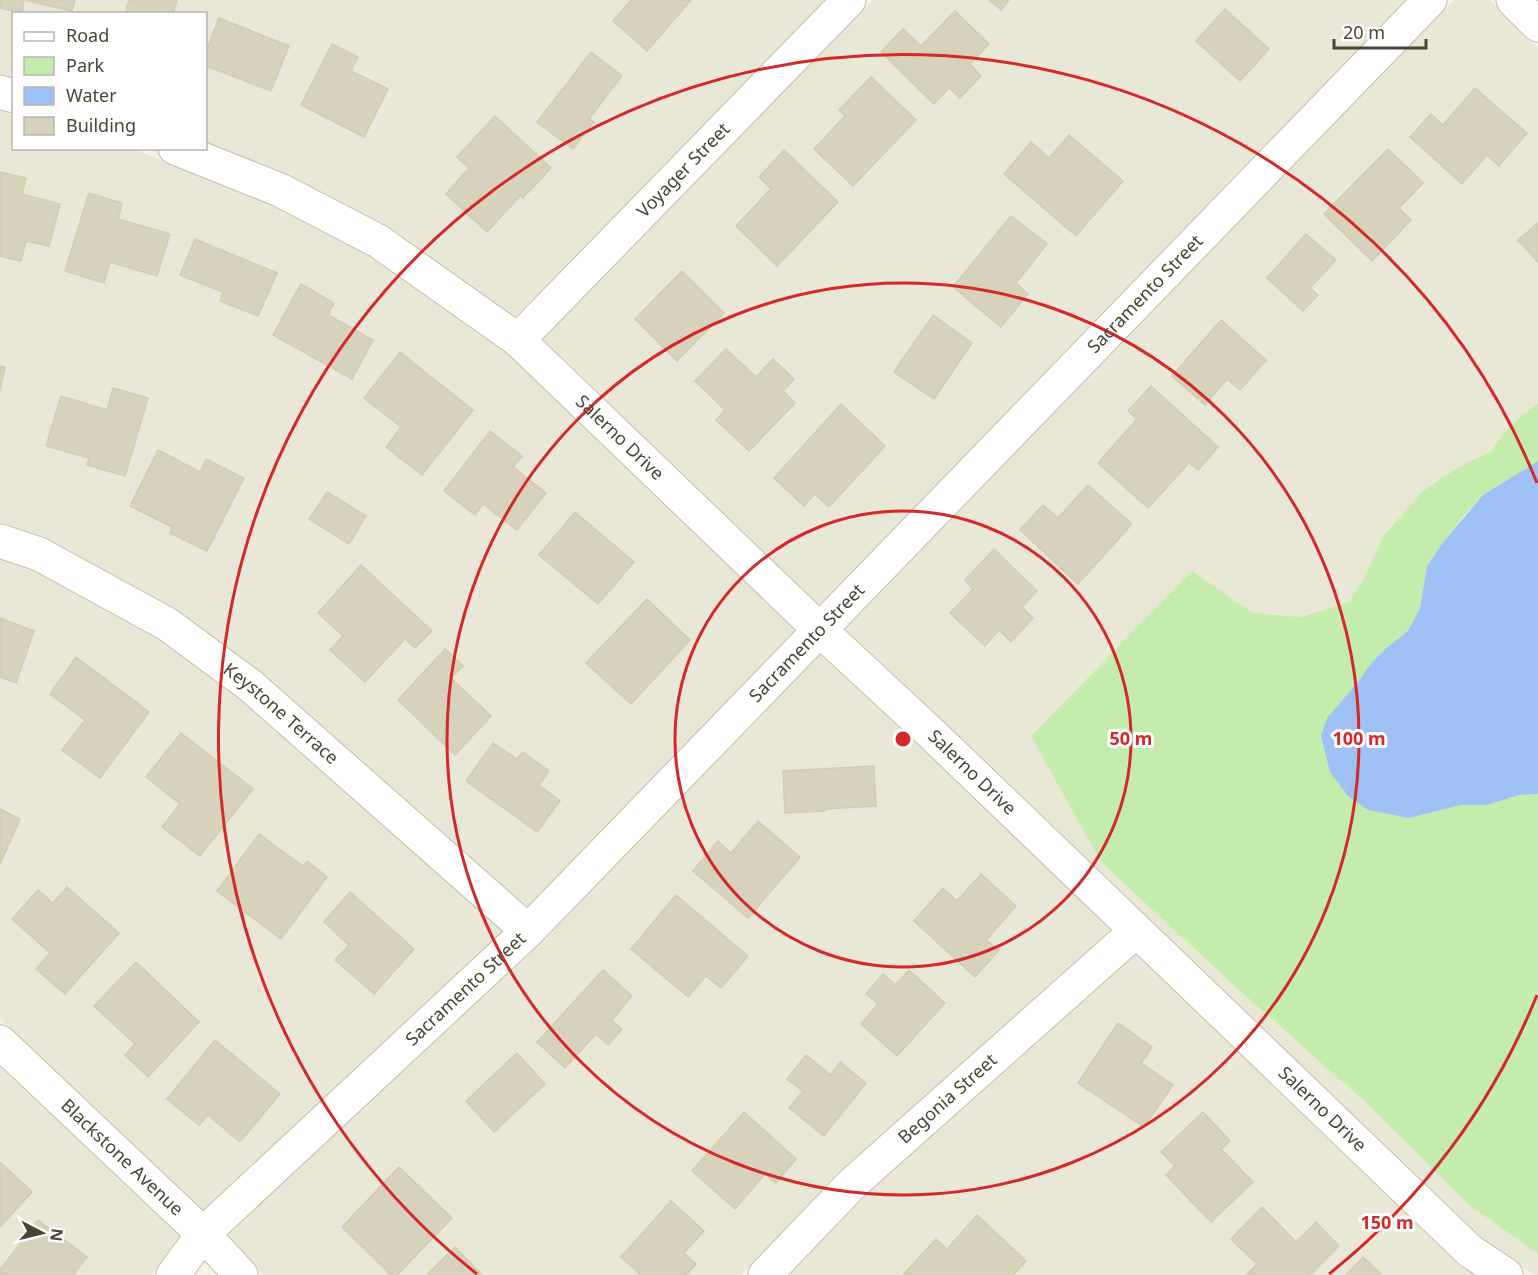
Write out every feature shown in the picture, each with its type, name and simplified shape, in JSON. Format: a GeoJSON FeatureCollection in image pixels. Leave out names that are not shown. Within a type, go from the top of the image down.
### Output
{"type":"FeatureCollection","features":[{"type":"Feature","properties":{"kind":"street","name":"Voyager Street"},"geometry":{"type":"LineString","coordinates":[[518,340],[849,0]]}},
{"type":"Feature","properties":{"kind":"street","name":"Sacramento Street"},"geometry":{"type":"LineString","coordinates":[[173,1275],[203,1234],[528,931],[1430,0]]}},
{"type":"Feature","properties":{"kind":"street"},"geometry":{"type":"LineString","coordinates":[[1513,0],[1538,25]]}},
{"type":"Feature","properties":{"kind":"street","name":"Salerno Drive"},"geometry":{"type":"LineString","coordinates":[[180,150],[280,190],[378,241],[518,340],[1470,1251],[1506,1275]]}},
{"type":"Feature","properties":{"kind":"street","name":"Keystone Terrace"},"geometry":{"type":"LineString","coordinates":[[0,541],[39,554],[167,624],[251,686],[528,931]]}},
{"type":"Feature","properties":{"kind":"street","name":"Begonia Street"},"geometry":{"type":"LineString","coordinates":[[765,1275],[852,1184],[1136,932]]}},
{"type":"Feature","properties":{"kind":"street","name":"Blackstone Avenue"},"geometry":{"type":"LineString","coordinates":[[0,1042],[203,1234],[241,1275]]}},
{"type":"Feature","properties":{"kind":"shaded area"},"geometry":{"type":"Polygon","coordinates":[[[0,0],[826,0],[515,319],[207,145],[207,12],[12,12],[12,79],[0,76],[0,0]]]}},
{"type":"Feature","properties":{"kind":"shaded area"},"geometry":{"type":"Polygon","coordinates":[[[873,0],[1407,0],[819,606],[542,340],[873,0]]]}},
{"type":"Feature","properties":{"kind":"shaded area"},"geometry":{"type":"Polygon","coordinates":[[[1454,0],[1490,0],[1538,48],[1538,403],[1510,426],[1490,452],[1464,464],[1423,491],[1384,535],[1364,578],[1346,603],[1301,617],[1253,613],[1191,571],[1101,862],[1229,981],[1364,1101],[1468,1204],[1538,1254],[1538,1275],[1534,1275],[1482,1240],[844,630],[1454,0]]]}},
{"type":"Feature","properties":{"kind":"shaded area"},"geometry":{"type":"Polygon","coordinates":[[[0,108],[12,112],[12,150],[136,150],[272,203],[368,253],[506,351],[797,630],[527,908],[48,540],[0,525],[0,108]]]}},
{"type":"Feature","properties":{"kind":"shaded area"},"geometry":{"type":"Polygon","coordinates":[[[0,557],[31,568],[157,637],[239,697],[504,931],[203,1211],[0,1019],[0,557]]]}},
{"type":"Feature","properties":{"kind":"shaded area"},"geometry":{"type":"Polygon","coordinates":[[[821,653],[1112,931],[838,1174],[742,1275],[263,1275],[226,1235],[553,932],[821,653]]]}},
{"type":"Feature","properties":{"kind":"shaded area"},"geometry":{"type":"Polygon","coordinates":[[[1136,954],[1457,1262],[1477,1275],[789,1275],[865,1195],[1136,954]]]}},
{"type":"Feature","properties":{"kind":"shaded area"},"geometry":{"type":"Polygon","coordinates":[[[0,1064],[180,1236],[152,1275],[0,1275],[0,1064]]]}},
{"type":"Feature","properties":{"kind":"green space"},"geometry":{"type":"Polygon","coordinates":[[[1538,403],[1538,461],[1483,495],[1464,516],[1427,566],[1420,608],[1408,631],[1372,662],[1358,682],[1409,818],[1461,805],[1487,805],[1519,795],[1538,794],[1538,1254],[1468,1204],[1364,1101],[1229,981],[1101,862],[1031,736],[1192,571],[1253,613],[1301,617],[1346,603],[1364,578],[1384,535],[1423,491],[1464,464],[1490,452],[1510,426],[1538,403]]]}},
{"type":"Feature","properties":{"kind":"water"},"geometry":{"type":"Polygon","coordinates":[[[1538,461],[1538,794],[1519,795],[1487,805],[1461,805],[1409,818],[1368,810],[1348,796],[1330,772],[1321,736],[1327,718],[1372,662],[1408,631],[1420,608],[1427,566],[1444,541],[1483,495],[1538,461]]]}},
{"type":"Feature","properties":{"kind":"building"},"geometry":{"type":"Polygon","coordinates":[[[0,0],[24,0],[22,12],[0,8],[0,0]]]}},
{"type":"Feature","properties":{"kind":"building"},"geometry":{"type":"Polygon","coordinates":[[[25,0],[75,0],[72,11],[25,0]]]}},
{"type":"Feature","properties":{"kind":"building"},"geometry":{"type":"Polygon","coordinates":[[[129,0],[177,0],[174,12],[126,12],[129,0]]]}},
{"type":"Feature","properties":{"kind":"building"},"geometry":{"type":"Polygon","coordinates":[[[631,0],[691,0],[647,51],[613,21],[631,0]]]}},
{"type":"Feature","properties":{"kind":"building"},"geometry":{"type":"Polygon","coordinates":[[[989,0],[1009,0],[1001,10],[989,0]]]}},
{"type":"Feature","properties":{"kind":"building"},"geometry":{"type":"Polygon","coordinates":[[[1225,9],[1269,49],[1240,81],[1196,41],[1225,9]]]}},
{"type":"Feature","properties":{"kind":"building"},"geometry":{"type":"Polygon","coordinates":[[[955,11],[989,44],[970,64],[981,76],[960,98],[949,88],[934,104],[881,52],[903,29],[921,46],[955,11]]]}},
{"type":"Feature","properties":{"kind":"building"},"geometry":{"type":"Polygon","coordinates":[[[219,18],[289,46],[271,91],[207,66],[207,49],[219,18]]]}},
{"type":"Feature","properties":{"kind":"building"},"geometry":{"type":"Polygon","coordinates":[[[332,44],[358,57],[351,71],[388,89],[364,137],[301,105],[332,44]]]}},
{"type":"Feature","properties":{"kind":"building"},"geometry":{"type":"Polygon","coordinates":[[[591,52],[622,76],[589,119],[594,122],[573,149],[537,122],[591,52]]]}},
{"type":"Feature","properties":{"kind":"building"},"geometry":{"type":"Polygon","coordinates":[[[871,77],[916,120],[853,186],[814,149],[845,116],[839,110],[871,77]]]}},
{"type":"Feature","properties":{"kind":"building"},"geometry":{"type":"Polygon","coordinates":[[[1475,88],[1527,133],[1499,166],[1487,155],[1462,184],[1410,137],[1431,114],[1443,125],[1475,88]]]}},
{"type":"Feature","properties":{"kind":"building"},"geometry":{"type":"Polygon","coordinates":[[[495,116],[551,168],[523,198],[521,195],[487,232],[446,194],[469,168],[457,157],[495,116]]]}},
{"type":"Feature","properties":{"kind":"building"},"geometry":{"type":"Polygon","coordinates":[[[1069,135],[1123,181],[1076,236],[1004,174],[1031,142],[1049,158],[1069,135]]]}},
{"type":"Feature","properties":{"kind":"building"},"geometry":{"type":"Polygon","coordinates":[[[1388,149],[1423,183],[1399,208],[1411,220],[1372,261],[1324,214],[1388,149]]]}},
{"type":"Feature","properties":{"kind":"building"},"geometry":{"type":"Polygon","coordinates":[[[784,150],[838,202],[777,266],[736,226],[771,189],[759,177],[784,150]]]}},
{"type":"Feature","properties":{"kind":"building"},"geometry":{"type":"Polygon","coordinates":[[[0,172],[26,178],[22,194],[60,204],[49,246],[26,241],[21,261],[0,256],[0,172]]]}},
{"type":"Feature","properties":{"kind":"building"},"geometry":{"type":"Polygon","coordinates":[[[89,193],[122,203],[118,219],[170,234],[157,276],[110,262],[104,283],[65,271],[89,193]]]}},
{"type":"Feature","properties":{"kind":"building"},"geometry":{"type":"Polygon","coordinates":[[[1011,216],[1047,244],[1016,283],[1028,294],[1001,327],[953,287],[1011,216]]]}},
{"type":"Feature","properties":{"kind":"building"},"geometry":{"type":"Polygon","coordinates":[[[1538,223],[1538,262],[1518,240],[1538,223]]]}},
{"type":"Feature","properties":{"kind":"building"},"geometry":{"type":"Polygon","coordinates":[[[1306,234],[1336,260],[1310,288],[1318,295],[1303,311],[1267,278],[1306,234]]]}},
{"type":"Feature","properties":{"kind":"building"},"geometry":{"type":"Polygon","coordinates":[[[195,239],[277,273],[258,316],[220,301],[223,292],[180,275],[195,239]]]}},
{"type":"Feature","properties":{"kind":"building"},"geometry":{"type":"Polygon","coordinates":[[[682,271],[724,313],[677,361],[635,319],[682,271]]]}},
{"type":"Feature","properties":{"kind":"building"},"geometry":{"type":"Polygon","coordinates":[[[301,284],[334,303],[328,315],[373,340],[352,379],[273,335],[301,284]]]}},
{"type":"Feature","properties":{"kind":"building"},"geometry":{"type":"Polygon","coordinates":[[[933,315],[972,343],[934,399],[894,372],[933,315]]]}},
{"type":"Feature","properties":{"kind":"building"},"geometry":{"type":"Polygon","coordinates":[[[1221,320],[1266,360],[1240,390],[1227,379],[1205,405],[1172,376],[1221,320]]]}},
{"type":"Feature","properties":{"kind":"building"},"geometry":{"type":"Polygon","coordinates":[[[726,349],[756,377],[773,359],[794,379],[783,391],[795,403],[749,451],[716,420],[725,410],[695,381],[726,349]]]}},
{"type":"Feature","properties":{"kind":"building"},"geometry":{"type":"Polygon","coordinates":[[[400,352],[473,410],[422,475],[386,447],[401,427],[364,398],[400,352]]]}},
{"type":"Feature","properties":{"kind":"building"},"geometry":{"type":"Polygon","coordinates":[[[0,366],[5,367],[0,391],[0,366]]]}},
{"type":"Feature","properties":{"kind":"building"},"geometry":{"type":"Polygon","coordinates":[[[1151,386],[1218,447],[1198,470],[1189,463],[1148,508],[1098,463],[1137,419],[1128,411],[1151,386]]]}},
{"type":"Feature","properties":{"kind":"building"},"geometry":{"type":"Polygon","coordinates":[[[113,388],[148,398],[125,476],[87,465],[89,458],[46,446],[61,396],[107,410],[113,388]]]}},
{"type":"Feature","properties":{"kind":"building"},"geometry":{"type":"Polygon","coordinates":[[[841,404],[885,446],[829,507],[815,494],[804,506],[774,478],[841,404]]]}},
{"type":"Feature","properties":{"kind":"building"},"geometry":{"type":"Polygon","coordinates":[[[490,431],[522,456],[513,467],[546,493],[517,530],[483,504],[475,515],[444,491],[490,431]]]}},
{"type":"Feature","properties":{"kind":"building"},"geometry":{"type":"Polygon","coordinates":[[[158,450],[200,472],[206,459],[244,478],[207,551],[170,533],[172,527],[130,506],[158,450]]]}},
{"type":"Feature","properties":{"kind":"building"},"geometry":{"type":"Polygon","coordinates":[[[1088,485],[1132,524],[1078,584],[1020,530],[1043,505],[1058,518],[1088,485]]]}},
{"type":"Feature","properties":{"kind":"building"},"geometry":{"type":"Polygon","coordinates":[[[327,492],[366,516],[349,544],[309,519],[327,492]]]}},
{"type":"Feature","properties":{"kind":"building"},"geometry":{"type":"Polygon","coordinates":[[[575,512],[634,562],[598,604],[539,555],[575,512]]]}},
{"type":"Feature","properties":{"kind":"building"},"geometry":{"type":"Polygon","coordinates":[[[994,549],[1037,591],[1022,607],[1033,618],[1011,642],[999,630],[985,646],[950,613],[973,589],[965,580],[994,549]]]}},
{"type":"Feature","properties":{"kind":"building"},"geometry":{"type":"Polygon","coordinates":[[[361,565],[432,631],[415,648],[405,639],[365,682],[330,650],[343,636],[318,613],[361,565]]]}},
{"type":"Feature","properties":{"kind":"building"},"geometry":{"type":"Polygon","coordinates":[[[647,599],[690,640],[631,704],[586,663],[647,599]]]}},
{"type":"Feature","properties":{"kind":"building"},"geometry":{"type":"Polygon","coordinates":[[[0,618],[34,631],[16,683],[0,677],[0,618]]]}},
{"type":"Feature","properties":{"kind":"building"},"geometry":{"type":"Polygon","coordinates":[[[445,649],[463,666],[451,678],[491,716],[455,755],[398,700],[445,649]]]}},
{"type":"Feature","properties":{"kind":"building"},"geometry":{"type":"Polygon","coordinates":[[[76,657],[149,712],[100,778],[62,750],[85,720],[50,694],[76,657]]]}},
{"type":"Feature","properties":{"kind":"building"},"geometry":{"type":"Polygon","coordinates":[[[181,733],[253,789],[200,856],[162,827],[180,804],[146,777],[181,733]]]}},
{"type":"Feature","properties":{"kind":"building"},"geometry":{"type":"Polygon","coordinates":[[[493,743],[517,759],[523,752],[549,771],[539,785],[560,801],[537,832],[466,781],[493,743]]]}},
{"type":"Feature","properties":{"kind":"building"},"geometry":{"type":"Polygon","coordinates":[[[874,766],[876,806],[785,813],[783,771],[874,766]]]}},
{"type":"Feature","properties":{"kind":"building"},"geometry":{"type":"Polygon","coordinates":[[[0,809],[20,819],[0,864],[0,809]]]}},
{"type":"Feature","properties":{"kind":"building"},"geometry":{"type":"Polygon","coordinates":[[[758,821],[800,857],[748,918],[693,871],[718,841],[731,853],[758,821]]]}},
{"type":"Feature","properties":{"kind":"building"},"geometry":{"type":"Polygon","coordinates":[[[259,834],[303,866],[307,861],[327,877],[281,939],[217,891],[259,834]]]}},
{"type":"Feature","properties":{"kind":"building"},"geometry":{"type":"Polygon","coordinates":[[[981,874],[1016,906],[986,940],[999,950],[975,977],[914,921],[943,888],[957,901],[981,874]]]}},
{"type":"Feature","properties":{"kind":"building"},"geometry":{"type":"Polygon","coordinates":[[[67,887],[119,933],[65,994],[36,969],[50,953],[12,919],[38,890],[53,903],[67,887]]]}},
{"type":"Feature","properties":{"kind":"building"},"geometry":{"type":"Polygon","coordinates":[[[350,892],[414,949],[374,994],[335,960],[349,945],[324,922],[350,892]]]}},
{"type":"Feature","properties":{"kind":"building"},"geometry":{"type":"Polygon","coordinates":[[[676,895],[748,956],[721,988],[706,976],[688,997],[631,949],[676,895]]]}},
{"type":"Feature","properties":{"kind":"building"},"geometry":{"type":"Polygon","coordinates":[[[136,962],[199,1022],[148,1077],[125,1055],[135,1044],[94,1006],[136,962]]]}},
{"type":"Feature","properties":{"kind":"building"},"geometry":{"type":"Polygon","coordinates":[[[603,970],[632,996],[612,1020],[622,1029],[608,1045],[596,1034],[565,1068],[537,1042],[603,970]]]}},
{"type":"Feature","properties":{"kind":"building"},"geometry":{"type":"Polygon","coordinates":[[[909,970],[945,1003],[897,1056],[861,1024],[878,1004],[866,994],[883,974],[896,985],[909,970]]]}},
{"type":"Feature","properties":{"kind":"building"},"geometry":{"type":"Polygon","coordinates":[[[1118,1023],[1152,1047],[1141,1063],[1173,1085],[1144,1127],[1078,1083],[1118,1023]]]}},
{"type":"Feature","properties":{"kind":"building"},"geometry":{"type":"Polygon","coordinates":[[[215,1040],[280,1094],[240,1142],[208,1115],[199,1125],[167,1099],[215,1040]]]}},
{"type":"Feature","properties":{"kind":"building"},"geometry":{"type":"Polygon","coordinates":[[[517,1053],[545,1084],[494,1132],[466,1101],[517,1053]]]}},
{"type":"Feature","properties":{"kind":"building"},"geometry":{"type":"Polygon","coordinates":[[[806,1055],[831,1075],[840,1062],[866,1083],[824,1136],[789,1108],[803,1091],[787,1079],[806,1055]]]}},
{"type":"Feature","properties":{"kind":"building"},"geometry":{"type":"Polygon","coordinates":[[[744,1112],[796,1159],[776,1183],[765,1174],[735,1209],[692,1171],[744,1112]]]}},
{"type":"Feature","properties":{"kind":"building"},"geometry":{"type":"Polygon","coordinates":[[[1203,1112],[1230,1141],[1221,1149],[1253,1182],[1211,1222],[1166,1175],[1175,1166],[1161,1152],[1203,1112]]]}},
{"type":"Feature","properties":{"kind":"building"},"geometry":{"type":"Polygon","coordinates":[[[0,1162],[32,1192],[0,1227],[0,1162]]]}},
{"type":"Feature","properties":{"kind":"building"},"geometry":{"type":"Polygon","coordinates":[[[399,1167],[452,1218],[397,1275],[391,1275],[342,1227],[399,1167]]]}},
{"type":"Feature","properties":{"kind":"building"},"geometry":{"type":"Polygon","coordinates":[[[671,1201],[704,1231],[684,1253],[696,1264],[686,1275],[641,1275],[621,1257],[671,1201]]]}},
{"type":"Feature","properties":{"kind":"building"},"geometry":{"type":"Polygon","coordinates":[[[1262,1207],[1296,1242],[1316,1222],[1339,1246],[1310,1275],[1246,1275],[1257,1264],[1231,1239],[1262,1207]]]}},
{"type":"Feature","properties":{"kind":"building"},"geometry":{"type":"Polygon","coordinates":[[[977,1215],[1026,1261],[1013,1275],[903,1275],[936,1239],[947,1249],[977,1215]]]}},
{"type":"Feature","properties":{"kind":"building"},"geometry":{"type":"Polygon","coordinates":[[[38,1220],[87,1257],[73,1275],[0,1275],[0,1270],[38,1220]]]}},
{"type":"Feature","properties":{"kind":"building"},"geometry":{"type":"Polygon","coordinates":[[[455,1247],[482,1275],[427,1275],[455,1247]]]}},
{"type":"Feature","properties":{"kind":"building"},"geometry":{"type":"Polygon","coordinates":[[[1363,1257],[1382,1275],[1346,1275],[1363,1257]]]}}]}
